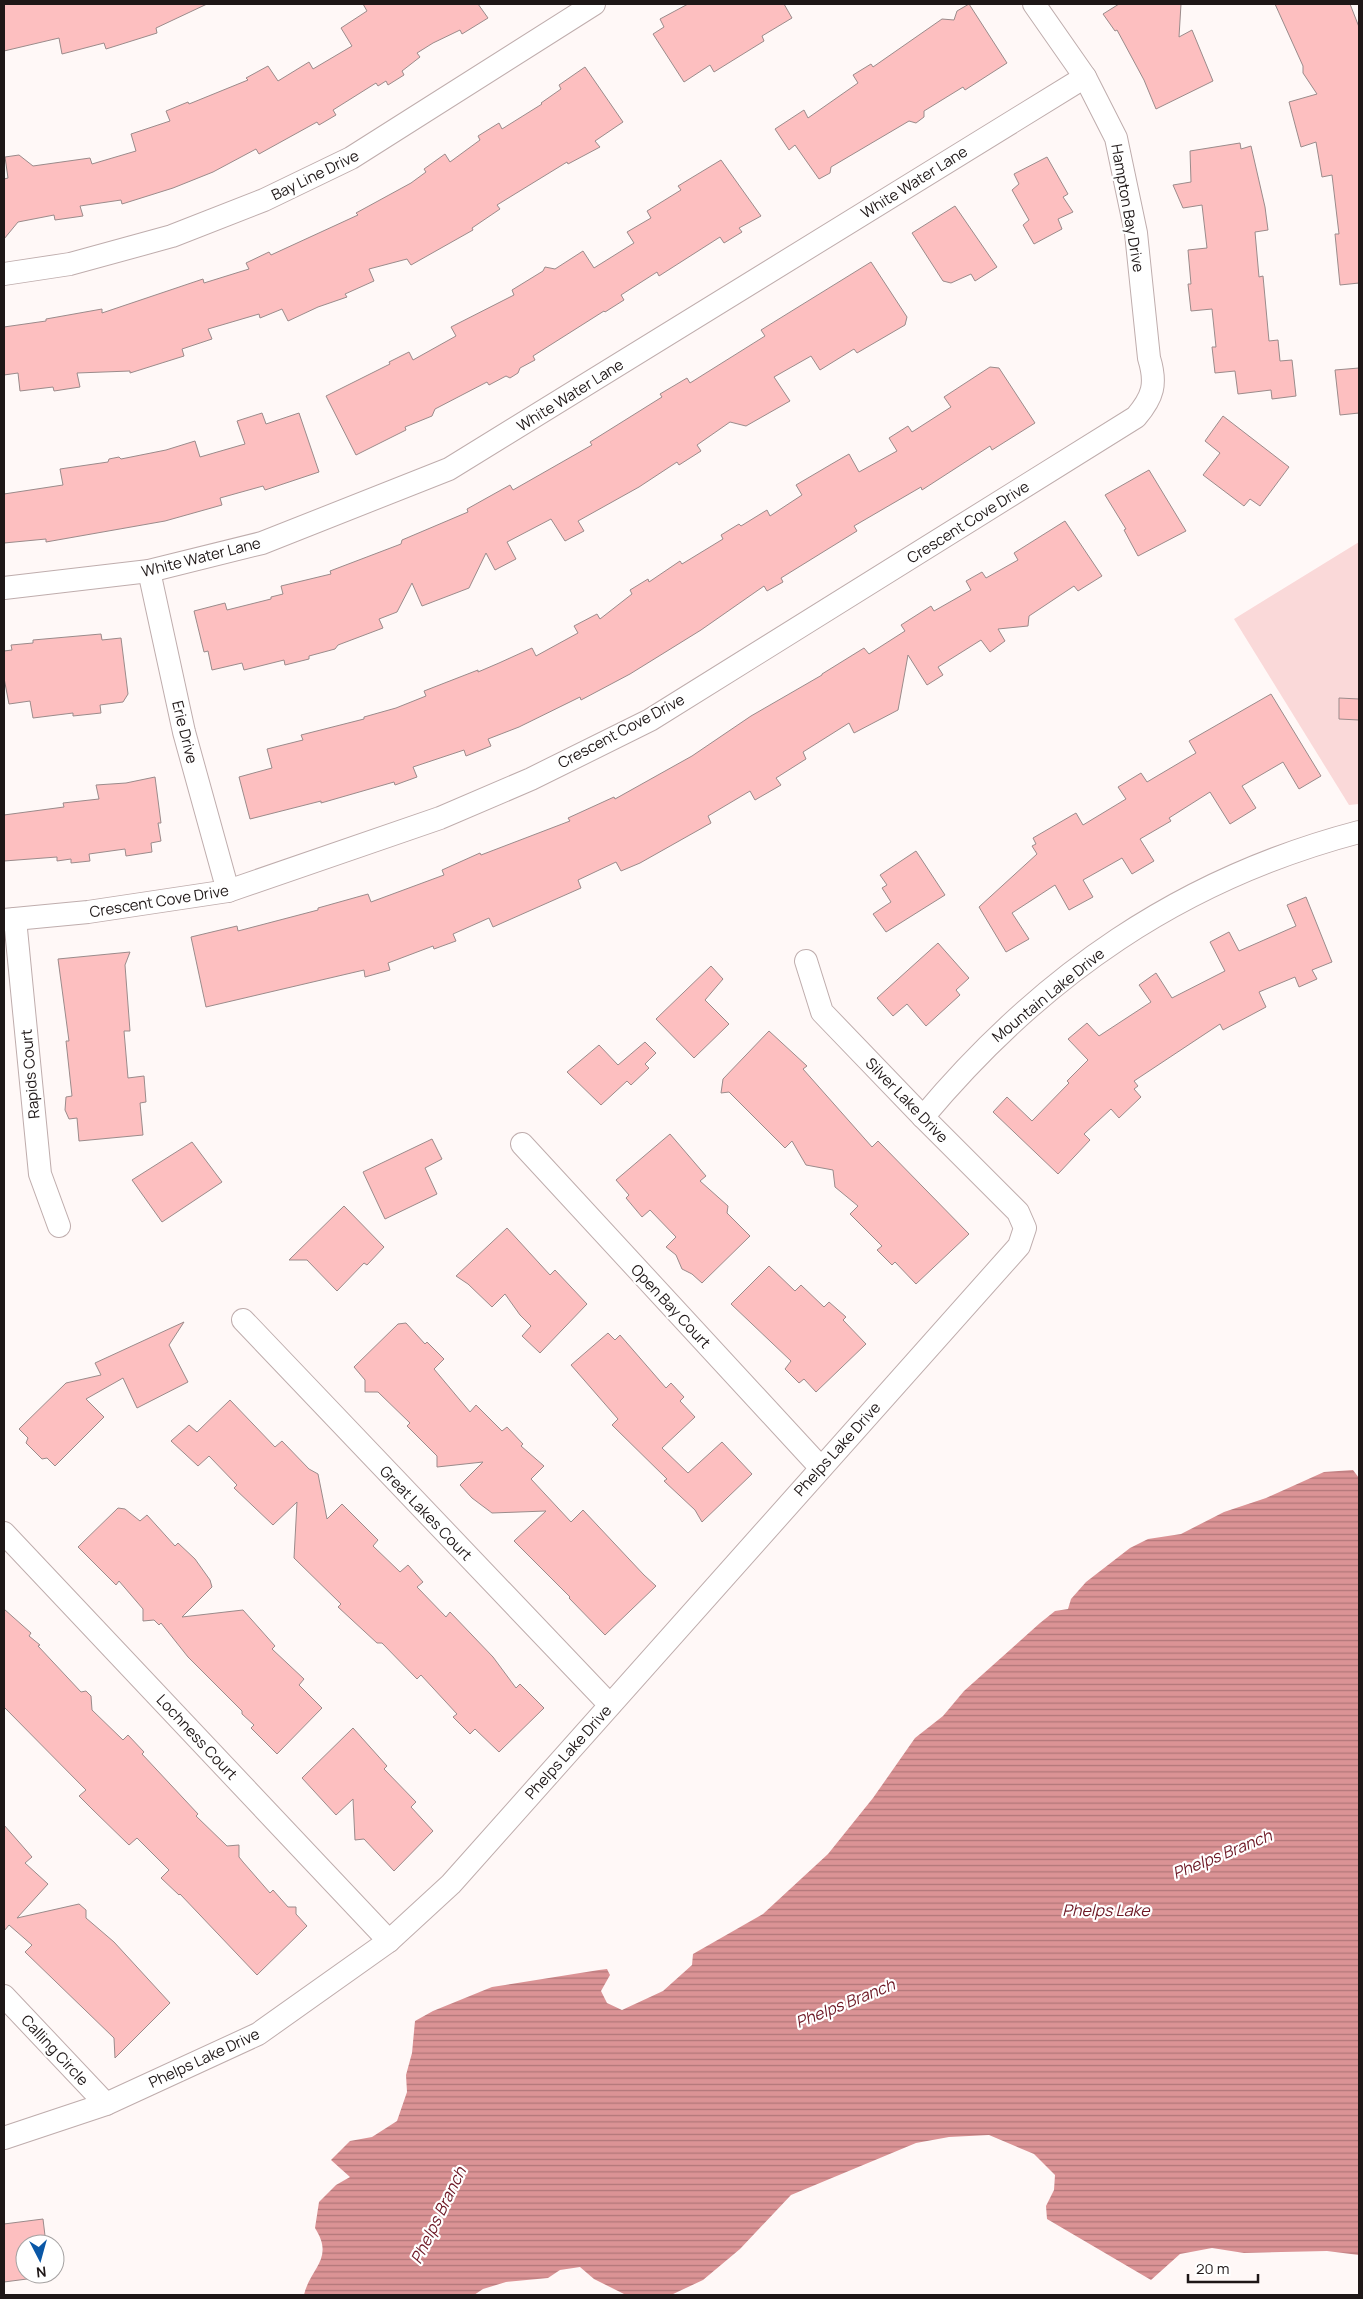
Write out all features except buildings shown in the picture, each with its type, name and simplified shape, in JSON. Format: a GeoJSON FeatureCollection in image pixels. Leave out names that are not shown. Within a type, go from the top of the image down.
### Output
{"type":"FeatureCollection","features":[{"type":"Feature","properties":{"kind":"street","name":"Bay Line Drive"},"geometry":{"type":"LineString","coordinates":[[4,274],[70,264],[172,236],[264,200],[351,158],[594,4]]}},
{"type":"Feature","properties":{"kind":"street","name":"Hampton Bay Drive"},"geometry":{"type":"LineString","coordinates":[[1034,4],[1085,77],[1116,138],[1136,233],[1150,358],[1154,374]]}},
{"type":"Feature","properties":{"kind":"street","name":"White Water Lane"},"geometry":{"type":"LineString","coordinates":[[4,588],[149,571],[262,543],[449,470],[1085,77]]}},
{"type":"Feature","properties":{"kind":"street","name":"Crescent Cove Drive"},"geometry":{"type":"LineString","coordinates":[[9,920],[88,912],[228,891],[440,818],[531,779],[650,720],[1136,418],[1146,405],[1152,390],[1154,374]]}},
{"type":"Feature","properties":{"kind":"street","name":"Erie Drive"},"geometry":{"type":"LineString","coordinates":[[149,571],[184,732],[228,891]]}},
{"type":"Feature","properties":{"kind":"street","name":"Mountain Lake Drive"},"geometry":{"type":"LineString","coordinates":[[923,1117],[955,1078],[990,1042],[1066,976],[1107,946],[1194,895],[1240,873],[1288,854],[1359,832]]}},
{"type":"Feature","properties":{"kind":"street","name":"Rapids Court"},"geometry":{"type":"LineString","coordinates":[[9,920],[40,1174],[59,1226]]}},
{"type":"Feature","properties":{"kind":"street","name":"Silver Lake Drive"},"geometry":{"type":"LineString","coordinates":[[806,961],[822,1012],[1018,1212],[1024,1228]]}},
{"type":"Feature","properties":{"kind":"street","name":"Open Bay Court"},"geometry":{"type":"LineString","coordinates":[[522,1144],[821,1468]]}},
{"type":"Feature","properties":{"kind":"street","name":"Phelps Lake Drive"},"geometry":{"type":"LineString","coordinates":[[4,2138],[106,2104],[258,2034],[389,1941],[451,1884],[1019,1246],[1024,1228]]}},
{"type":"Feature","properties":{"kind":"street","name":"Great Lakes Court"},"geometry":{"type":"LineString","coordinates":[[243,1320],[610,1705]]}},
{"type":"Feature","properties":{"kind":"street","name":"Lochness Court"},"geometry":{"type":"LineString","coordinates":[[4,1533],[389,1941]]}},
{"type":"Feature","properties":{"kind":"street","name":"Calling Circle"},"geometry":{"type":"LineString","coordinates":[[4,1996],[106,2104]]}},
{"type":"Feature","properties":{"kind":"shaded area"},"geometry":{"type":"Polygon","coordinates":[[[1359,542],[1359,804],[1349,805],[1234,619],[1359,542]]]}},
{"type":"Feature","properties":{"kind":"water","name":"Phelps Lake"},"geometry":{"type":"Polygon","coordinates":[[[1353,1470],[1359,1478],[1359,2255],[1327,2251],[1244,2253],[1212,2248],[1180,2254],[1151,2280],[1047,2219],[1046,2206],[1054,2190],[1055,2175],[1034,2154],[989,2135],[949,2137],[916,2143],[791,2195],[740,2249],[703,2280],[671,2295],[626,2295],[594,2279],[580,2267],[560,2270],[548,2278],[506,2282],[483,2289],[474,2295],[304,2295],[322,2256],[321,2239],[315,2228],[319,2202],[336,2185],[350,2177],[331,2160],[350,2141],[372,2137],[397,2121],[407,2092],[406,2075],[412,2053],[415,2021],[433,2011],[492,1987],[607,1969],[610,1975],[601,1991],[607,2003],[622,2010],[663,1991],[692,1965],[693,1954],[763,1914],[828,1854],[873,1798],[915,1738],[943,1716],[964,1691],[1040,1623],[1055,1611],[1068,1609],[1071,1599],[1086,1582],[1130,1548],[1148,1539],[1181,1534],[1224,1512],[1266,1498],[1324,1472],[1353,1470]]]}},
{"type":"Feature","properties":{"kind":"water label","name":"Phelps Branch"},"geometry":{"type":"Point","coordinates":[1222,1854]}},
{"type":"Feature","properties":{"kind":"water label","name":"Phelps Branch"},"geometry":{"type":"Point","coordinates":[845,2003]}},
{"type":"Feature","properties":{"kind":"water label","name":"Phelps Branch"},"geometry":{"type":"Point","coordinates":[438,2215]}}]}
